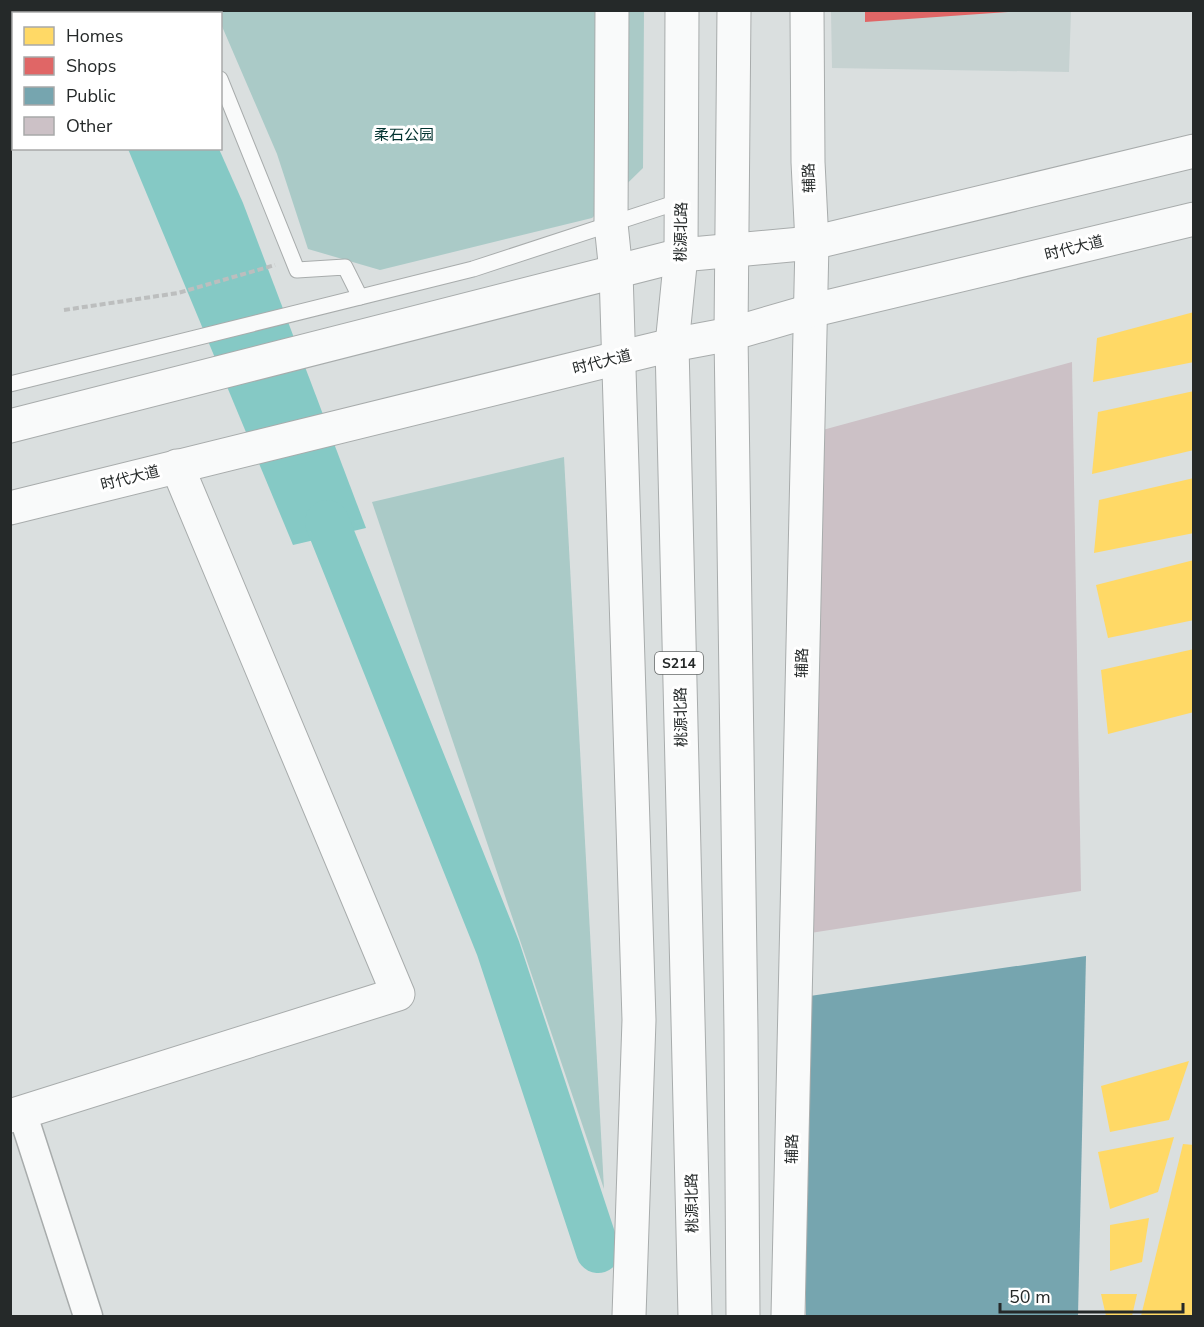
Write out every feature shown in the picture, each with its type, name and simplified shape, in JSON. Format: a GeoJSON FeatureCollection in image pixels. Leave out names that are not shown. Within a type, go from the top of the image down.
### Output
{"type":"FeatureCollection","features":[{"type":"Feature","properties":{"kind":"main road"},"geometry":{"type":"LineString","coordinates":[[612,10],[612,224],[616,272],[639,1020],[629,1317]]}},
{"type":"Feature","properties":{"kind":"main road","name":"桃源北路"},"geometry":{"type":"LineString","coordinates":[[682,10],[681,255],[672,345],[695,1317]]}},
{"type":"Feature","properties":{"kind":"main road"},"geometry":{"type":"LineString","coordinates":[[734,10],[730,334],[741,995],[743,1317]]}},
{"type":"Feature","properties":{"kind":"main road","name":"辅路"},"geometry":{"type":"LineString","coordinates":[[788,1317],[812,243],[808,162],[807,10]]}},
{"type":"Feature","properties":{"kind":"main road"},"geometry":{"type":"LineString","coordinates":[[10,426],[681,255],[812,243],[1194,151]]}},
{"type":"Feature","properties":{"kind":"main road","name":"时代大道"},"geometry":{"type":"LineString","coordinates":[[10,508],[1194,219]]}},
{"type":"Feature","properties":{"kind":"main road"},"geometry":{"type":"LineString","coordinates":[[16,1114],[398,994],[177,466]]}},
{"type":"Feature","properties":{"kind":"street"},"geometry":{"type":"LineString","coordinates":[[16,1114],[88,1317]]}},
{"type":"Feature","properties":{"kind":"lane"},"geometry":{"type":"LineString","coordinates":[[222,84],[297,270],[345,267],[360,297]]}},
{"type":"Feature","properties":{"kind":"lane"},"geometry":{"type":"LineString","coordinates":[[10,384],[473,269],[681,201]]}},
{"type":"Feature","properties":{"kind":"path"},"geometry":{"type":"LineString","coordinates":[[64,309],[178,293],[293,259]]}},
{"type":"Feature","properties":{"kind":"shaded area"},"geometry":{"type":"Polygon","coordinates":[[[831,11],[1071,11],[1069,72],[832,68],[831,11]]]}},
{"type":"Feature","properties":{"kind":"green space","name":"柔石公园"},"geometry":{"type":"Polygon","coordinates":[[[644,11],[643,168],[592,218],[380,270],[308,249],[277,154],[222,26],[222,12],[215,12],[644,11]]]}},
{"type":"Feature","properties":{"kind":"green space"},"geometry":{"type":"Polygon","coordinates":[[[564,457],[604,1189],[372,502],[564,457]]]}},
{"type":"Feature","properties":{"kind":"water"},"geometry":{"type":"Polygon","coordinates":[[[128,150],[219,150],[243,203],[366,528],[293,545],[128,150]]]}},
{"type":"Feature","properties":{"kind":"building: Homes"},"geometry":{"type":"Polygon","coordinates":[[[1194,312],[1194,362],[1093,382],[1097,338],[1194,312]]]}},
{"type":"Feature","properties":{"kind":"building: Homes"},"geometry":{"type":"Polygon","coordinates":[[[1194,391],[1194,450],[1092,474],[1098,412],[1194,391]]]}},
{"type":"Feature","properties":{"kind":"building: Homes"},"geometry":{"type":"Polygon","coordinates":[[[1194,478],[1194,533],[1094,553],[1099,500],[1194,478]]]}},
{"type":"Feature","properties":{"kind":"building: Homes"},"geometry":{"type":"Polygon","coordinates":[[[1194,560],[1194,620],[1108,638],[1096,585],[1194,560]]]}},
{"type":"Feature","properties":{"kind":"building: Homes"},"geometry":{"type":"Polygon","coordinates":[[[1194,649],[1194,712],[1108,734],[1101,670],[1194,649]]]}},
{"type":"Feature","properties":{"kind":"building: Homes"},"geometry":{"type":"Polygon","coordinates":[[[1189,1061],[1169,1120],[1110,1132],[1101,1086],[1189,1061]]]}},
{"type":"Feature","properties":{"kind":"building: Homes"},"geometry":{"type":"Polygon","coordinates":[[[1174,1137],[1158,1192],[1110,1209],[1098,1152],[1174,1137]]]}},
{"type":"Feature","properties":{"kind":"building: Homes"},"geometry":{"type":"Polygon","coordinates":[[[1183,1144],[1194,1145],[1194,1316],[1141,1316],[1183,1144]]]}},
{"type":"Feature","properties":{"kind":"building: Homes"},"geometry":{"type":"Polygon","coordinates":[[[1149,1218],[1142,1262],[1110,1271],[1110,1225],[1149,1218]]]}},
{"type":"Feature","properties":{"kind":"building: Homes"},"geometry":{"type":"Polygon","coordinates":[[[1101,1294],[1137,1294],[1132,1316],[1106,1316],[1101,1294]]]}},
{"type":"Feature","properties":{"kind":"building: Shops"},"geometry":{"type":"Polygon","coordinates":[[[865,10],[1008,10],[1008,12],[865,22],[865,10]]]}},
{"type":"Feature","properties":{"kind":"building: Public"},"geometry":{"type":"Polygon","coordinates":[[[1086,956],[1078,1316],[806,1316],[803,997],[1086,956]]]}},
{"type":"Feature","properties":{"kind":"building: Other"},"geometry":{"type":"Polygon","coordinates":[[[1072,362],[1081,891],[804,934],[819,431],[1072,362]]]}},
{"type":"Feature","properties":{"kind":"waterway"},"geometry":{"type":"LineString","coordinates":[[327,522],[498,948],[598,1251]]}}]}
